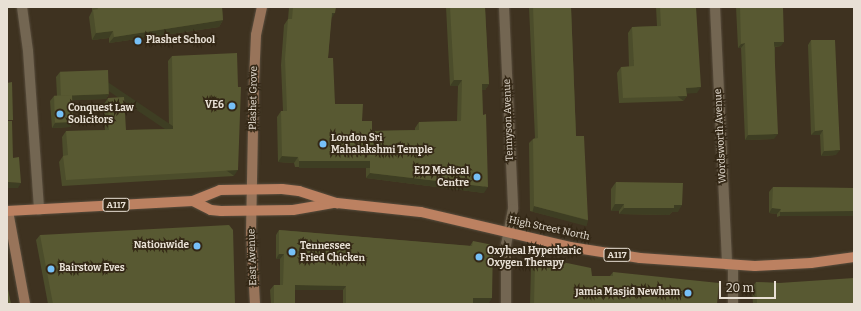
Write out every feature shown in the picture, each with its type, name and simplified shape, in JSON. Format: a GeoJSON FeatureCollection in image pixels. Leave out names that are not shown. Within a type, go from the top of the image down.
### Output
{"type":"FeatureCollection","features":[{"type":"Feature","properties":{"kind":"main road","name":"Plashet Grove"},"geometry":{"type":"LineString","coordinates":[[252,210],[256,35],[262,7]]}},
{"type":"Feature","properties":{"kind":"main road","name":"High Street North"},"geometry":{"type":"LineString","coordinates":[[8,212],[193,201],[210,192],[253,189],[299,191],[337,203],[421,212],[570,247],[640,258],[730,265],[811,263],[854,257]]}},
{"type":"Feature","properties":{"kind":"main road","name":"High Street North"},"geometry":{"type":"LineString","coordinates":[[193,201],[211,210],[293,210],[337,203]]}},
{"type":"Feature","properties":{"kind":"main road","name":"East Avenue"},"geometry":{"type":"LineString","coordinates":[[252,210],[254,304]]}},
{"type":"Feature","properties":{"kind":"main road"},"geometry":{"type":"LineString","coordinates":[[8,212],[24,304]]}},
{"type":"Feature","properties":{"kind":"street"},"geometry":{"type":"LineString","coordinates":[[22,7],[28,51],[39,210]]}},
{"type":"Feature","properties":{"kind":"street","name":"Tennyson Avenue"},"geometry":{"type":"LineString","coordinates":[[504,7],[513,209],[506,244],[506,304]]}},
{"type":"Feature","properties":{"kind":"street","name":"Wordsworth Avenue"},"geometry":{"type":"LineString","coordinates":[[715,7],[733,304]]}},
{"type":"Feature","properties":{"kind":"building"},"geometry":{"type":"Polygon","coordinates":[[[97,7],[222,7],[223,20],[114,37],[113,31],[96,33],[93,10],[98,9],[97,7]]]}},
{"type":"Feature","properties":{"kind":"building"},"geometry":{"type":"Polygon","coordinates":[[[293,7],[336,7],[335,13],[332,13],[328,58],[333,58],[335,104],[363,104],[362,121],[372,121],[372,131],[419,130],[419,122],[461,121],[462,80],[454,80],[450,7],[485,7],[489,84],[482,84],[483,115],[486,114],[488,187],[370,173],[370,161],[299,161],[298,157],[282,156],[281,111],[287,111],[285,59],[288,19],[292,19],[293,7]]]}},
{"type":"Feature","properties":{"kind":"building"},"geometry":{"type":"Polygon","coordinates":[[[533,7],[571,7],[576,136],[584,136],[588,220],[534,206],[533,139],[538,138],[533,7]]]}},
{"type":"Feature","properties":{"kind":"building"},"geometry":{"type":"Polygon","coordinates":[[[660,7],[696,7],[701,87],[686,88],[687,96],[623,98],[621,67],[634,66],[632,27],[661,26],[660,7]]]}},
{"type":"Feature","properties":{"kind":"building"},"geometry":{"type":"Polygon","coordinates":[[[740,7],[783,7],[784,42],[774,42],[778,134],[748,135],[745,43],[741,44],[740,7]]]}},
{"type":"Feature","properties":{"kind":"building"},"geometry":{"type":"Polygon","coordinates":[[[811,40],[835,40],[840,150],[824,151],[823,130],[815,131],[811,40]]]}},
{"type":"Feature","properties":{"kind":"building"},"geometry":{"type":"Polygon","coordinates":[[[237,53],[238,87],[241,87],[238,170],[66,180],[63,156],[68,155],[66,131],[109,130],[108,98],[124,97],[126,130],[173,129],[172,56],[237,53]]]}},
{"type":"Feature","properties":{"kind":"building"},"geometry":{"type":"Polygon","coordinates":[[[108,70],[109,94],[61,96],[60,72],[108,70]]]}},
{"type":"Feature","properties":{"kind":"building"},"geometry":{"type":"Polygon","coordinates":[[[12,82],[13,120],[7,120],[7,83],[12,82]]]}},
{"type":"Feature","properties":{"kind":"building","name":"Conquest Law Solicitors"},"geometry":{"type":"Polygon","coordinates":[[[72,95],[73,122],[55,123],[54,96],[72,95]]]}},
{"type":"Feature","properties":{"kind":"building"},"geometry":{"type":"Polygon","coordinates":[[[7,121],[12,121],[13,158],[19,157],[21,183],[7,182],[7,121]]]}},
{"type":"Feature","properties":{"kind":"building"},"geometry":{"type":"Polygon","coordinates":[[[616,182],[683,183],[682,205],[674,205],[674,208],[624,208],[624,204],[615,204],[616,182]]]}},
{"type":"Feature","properties":{"kind":"building"},"geometry":{"type":"Polygon","coordinates":[[[773,187],[854,188],[854,211],[780,212],[781,209],[772,208],[773,187]]]}},
{"type":"Feature","properties":{"kind":"building"},"geometry":{"type":"Polygon","coordinates":[[[229,225],[233,230],[235,304],[53,304],[40,235],[229,225]]]}},
{"type":"Feature","properties":{"kind":"building"},"geometry":{"type":"Polygon","coordinates":[[[279,230],[472,246],[473,241],[493,245],[492,298],[473,298],[473,304],[346,304],[346,286],[295,285],[295,304],[274,304],[274,285],[283,285],[284,254],[279,254],[279,230]]]}},
{"type":"Feature","properties":{"kind":"building"},"geometry":{"type":"Polygon","coordinates":[[[542,258],[591,268],[592,276],[613,276],[613,272],[719,283],[717,304],[534,304],[535,261],[542,258]]]}},
{"type":"Feature","properties":{"kind":"building"},"geometry":{"type":"Polygon","coordinates":[[[854,278],[854,304],[757,304],[756,282],[779,283],[854,278]]]}},
{"type":"Feature","properties":{"kind":"building"},"geometry":{"type":"Polygon","coordinates":[[[7,284],[11,304],[7,304],[7,284]]]}},
{"type":"Feature","properties":{"kind":"place","name":"Plashet School"},"geometry":{"type":"Point","coordinates":[138,41]}},
{"type":"Feature","properties":{"kind":"place","name":"VE6"},"geometry":{"type":"Point","coordinates":[232,106]}},
{"type":"Feature","properties":{"kind":"place","name":"Conquest Law Solicitors"},"geometry":{"type":"Point","coordinates":[60,114]}},
{"type":"Feature","properties":{"kind":"place","name":"London Sri Mahalakshmi Temple"},"geometry":{"type":"Point","coordinates":[323,144]}},
{"type":"Feature","properties":{"kind":"place","name":"E12 Medical Centre"},"geometry":{"type":"Point","coordinates":[477,177]}},
{"type":"Feature","properties":{"kind":"place","name":"Nationwide"},"geometry":{"type":"Point","coordinates":[197,246]}},
{"type":"Feature","properties":{"kind":"place","name":"Tennessee Fried Chicken"},"geometry":{"type":"Point","coordinates":[292,252]}},
{"type":"Feature","properties":{"kind":"place","name":"Oxyheal Hyperbaric Oxygen Therapy"},"geometry":{"type":"Point","coordinates":[479,257]}},
{"type":"Feature","properties":{"kind":"place","name":"Bairstow Eves"},"geometry":{"type":"Point","coordinates":[51,269]}},
{"type":"Feature","properties":{"kind":"place","name":"Jamia Masjid Newham"},"geometry":{"type":"Point","coordinates":[688,293]}}]}
